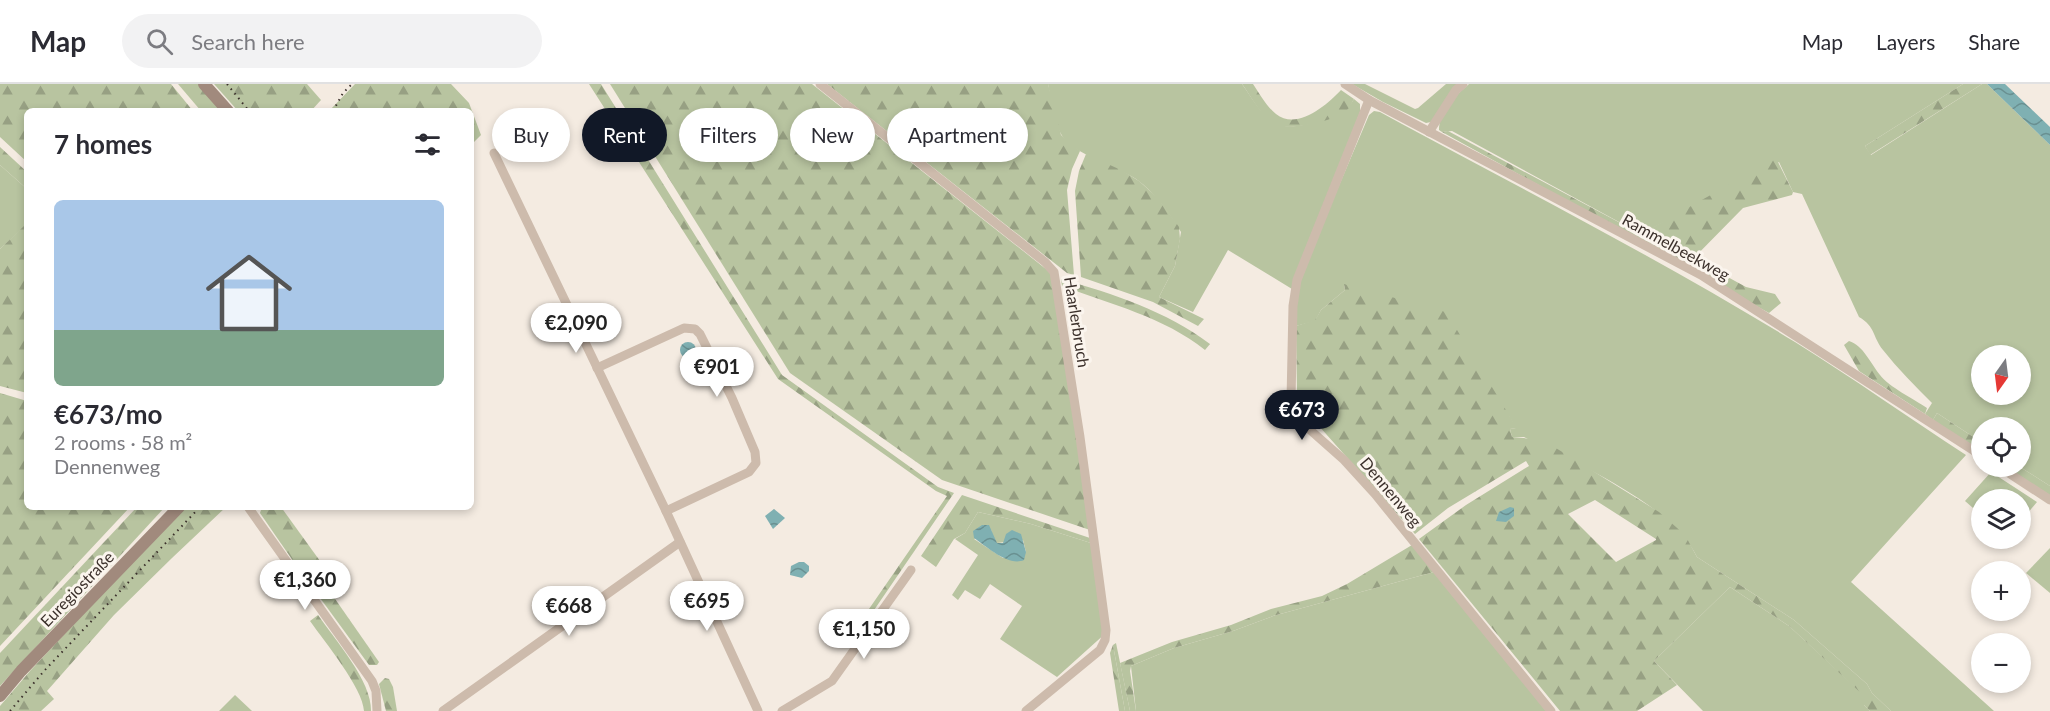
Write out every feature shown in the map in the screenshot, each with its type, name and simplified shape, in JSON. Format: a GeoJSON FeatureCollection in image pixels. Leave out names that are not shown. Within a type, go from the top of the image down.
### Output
{"type":"FeatureCollection","features":[{"type":"Feature","properties":{"kind":"main road"},"geometry":{"type":"LineString","coordinates":[[204,84],[225,108]]}},
{"type":"Feature","properties":{"kind":"main road","name":"Euregiostraße"},"geometry":{"type":"LineString","coordinates":[[0,696],[21,671],[176,510]]}},
{"type":"Feature","properties":{"kind":"street","name":"Haarlerbruch"},"geometry":{"type":"LineString","coordinates":[[820,84],[1045,262],[1054,272],[1080,437],[1106,630],[1105,640],[1100,650],[1026,711]]}},
{"type":"Feature","properties":{"kind":"street","name":"Rammelbeekweg"},"geometry":{"type":"LineString","coordinates":[[1345,84],[1369,100],[1701,275],[1971,449]]}},
{"type":"Feature","properties":{"kind":"street"},"geometry":{"type":"LineString","coordinates":[[1429,132],[1456,90],[1463,84]]}},
{"type":"Feature","properties":{"kind":"street","name":"Dennenweg"},"geometry":{"type":"LineString","coordinates":[[1369,100],[1297,280],[1292,318],[1291,400],[1299,417],[1309,429],[1344,460],[1375,494],[1551,711]]}},
{"type":"Feature","properties":{"kind":"street"},"geometry":{"type":"LineString","coordinates":[[498,162],[666,511],[758,711]]}},
{"type":"Feature","properties":{"kind":"street"},"geometry":{"type":"LineString","coordinates":[[597,368],[684,328],[695,328],[719,372],[755,452],[756,463],[749,472],[666,511]]}},
{"type":"Feature","properties":{"kind":"street"},"geometry":{"type":"LineString","coordinates":[[2015,477],[2050,500]]}},
{"type":"Feature","properties":{"kind":"street"},"geometry":{"type":"LineString","coordinates":[[250,510],[372,681],[376,691],[377,711]]}},
{"type":"Feature","properties":{"kind":"street"},"geometry":{"type":"LineString","coordinates":[[443,711],[680,542]]}},
{"type":"Feature","properties":{"kind":"street"},"geometry":{"type":"LineString","coordinates":[[782,711],[832,681],[911,570]]}},
{"type":"Feature","properties":{"kind":"green space"},"geometry":{"type":"Polygon","coordinates":[[[0,84],[171,84],[191,108],[24,108],[24,159],[0,137],[0,84]]]}},
{"type":"Feature","properties":{"kind":"green space"},"geometry":{"type":"Polygon","coordinates":[[[178,84],[198,84],[219,108],[198,108],[178,84]]]}},
{"type":"Feature","properties":{"kind":"green space"},"geometry":{"type":"Polygon","coordinates":[[[214,84],[307,84],[321,100],[314,108],[235,108],[214,84]]]}},
{"type":"Feature","properties":{"kind":"green space"},"geometry":{"type":"Polygon","coordinates":[[[355,84],[451,84],[471,108],[332,108],[355,84]]]}},
{"type":"Feature","properties":{"kind":"green space"},"geometry":{"type":"Polygon","coordinates":[[[589,84],[601,84],[616,108],[604,108],[589,84]]]}},
{"type":"Feature","properties":{"kind":"green space"},"geometry":{"type":"Polygon","coordinates":[[[610,84],[812,84],[842,108],[790,108],[790,162],[875,162],[875,134],[887,143],[887,162],[911,162],[1051,273],[1093,531],[942,480],[790,373],[659,162],[667,162],[667,108],[625,108],[610,84]]]}},
{"type":"Feature","properties":{"kind":"green space"},"geometry":{"type":"Polygon","coordinates":[[[827,84],[1048,84],[1061,135],[1080,151],[1072,169],[1067,190],[1074,275],[1067,273],[926,162],[1028,162],[1028,108],[887,108],[887,131],[875,122],[875,108],[857,108],[827,84]]]}},
{"type":"Feature","properties":{"kind":"green space"},"geometry":{"type":"Polygon","coordinates":[[[1048,84],[1242,84],[1272,122],[1291,126],[1304,125],[1335,116],[1347,108],[1354,99],[1360,104],[1360,112],[1292,289],[1228,250],[1193,312],[1159,297],[1175,266],[1181,232],[1161,203],[1143,184],[1084,154],[1067,141],[1056,123],[1048,84]]]}},
{"type":"Feature","properties":{"kind":"green space"},"geometry":{"type":"Polygon","coordinates":[[[1242,84],[1253,84],[1269,108],[1284,118],[1293,120],[1320,109],[1341,90],[1354,99],[1349,108],[1335,117],[1301,126],[1281,126],[1265,117],[1242,84]]]}},
{"type":"Feature","properties":{"kind":"green space"},"geometry":{"type":"Polygon","coordinates":[[[1352,84],[1365,84],[1415,109],[1446,84],[1459,84],[1431,122],[1426,123],[1352,84]]]}},
{"type":"Feature","properties":{"kind":"green space"},"geometry":{"type":"Polygon","coordinates":[[[1469,84],[1963,84],[1865,146],[1871,155],[1982,84],[1987,84],[2050,145],[2050,486],[2031,474],[2031,417],[1971,417],[1971,435],[1937,413],[1933,420],[1925,414],[1932,403],[1889,357],[1871,328],[1859,317],[1802,194],[1793,192],[1779,162],[1641,234],[1452,131],[1439,130],[1445,110],[1469,84]]]}},
{"type":"Feature","properties":{"kind":"green space"},"geometry":{"type":"Polygon","coordinates":[[[1963,84],[1982,84],[1870,155],[1865,146],[1963,84]]]}},
{"type":"Feature","properties":{"kind":"green space"},"geometry":{"type":"Polygon","coordinates":[[[1374,111],[1380,112],[1699,285],[1817,356],[1966,455],[1851,582],[1971,690],[1971,693],[1974,693],[1994,711],[1891,711],[1872,693],[1867,684],[1794,620],[1697,557],[1684,538],[1667,520],[1645,503],[1595,472],[1524,437],[1512,437],[1510,429],[1516,428],[1509,416],[1344,285],[1345,290],[1321,310],[1315,321],[1296,326],[1296,300],[1301,275],[1369,115],[1374,111]]]}},
{"type":"Feature","properties":{"kind":"green space"},"geometry":{"type":"Polygon","coordinates":[[[474,116],[481,135],[474,142],[474,116]]]}},
{"type":"Feature","properties":{"kind":"green space"},"geometry":{"type":"Polygon","coordinates":[[[1448,131],[1641,234],[1775,159],[1793,192],[1792,195],[1743,208],[1686,266],[1442,132],[1448,131]]]}},
{"type":"Feature","properties":{"kind":"green space"},"geometry":{"type":"Polygon","coordinates":[[[0,147],[24,169],[24,186],[0,165],[0,147]]]}},
{"type":"Feature","properties":{"kind":"green space"},"geometry":{"type":"Polygon","coordinates":[[[1086,154],[1139,181],[1158,198],[1179,227],[1180,239],[1175,266],[1159,297],[1204,319],[1198,326],[1153,302],[1081,277],[1075,191],[1079,171],[1086,154]]]}},
{"type":"Feature","properties":{"kind":"green space"},"geometry":{"type":"Polygon","coordinates":[[[639,162],[650,162],[782,375],[938,487],[954,493],[855,638],[851,635],[947,496],[936,491],[778,379],[639,162]]]}},
{"type":"Feature","properties":{"kind":"green space"},"geometry":{"type":"Polygon","coordinates":[[[0,165],[24,186],[24,227],[0,249],[0,165]]]}},
{"type":"Feature","properties":{"kind":"green space"},"geometry":{"type":"Polygon","coordinates":[[[24,226],[24,392],[0,386],[0,249],[24,226]]]}},
{"type":"Feature","properties":{"kind":"green space"},"geometry":{"type":"Polygon","coordinates":[[[1702,263],[1746,287],[1775,294],[1781,303],[1769,313],[1693,271],[1702,263]]]}},
{"type":"Feature","properties":{"kind":"green space"},"geometry":{"type":"Polygon","coordinates":[[[1061,279],[1139,305],[1176,322],[1210,344],[1205,350],[1154,320],[1062,286],[1061,279]]]}},
{"type":"Feature","properties":{"kind":"green space"},"geometry":{"type":"Polygon","coordinates":[[[1344,284],[1446,312],[1517,428],[1510,429],[1512,437],[1533,439],[1551,445],[1659,512],[1685,535],[1697,557],[1794,620],[1867,684],[1872,693],[1891,711],[1870,711],[1864,705],[1863,695],[1789,626],[1730,587],[1654,661],[1677,685],[1637,711],[1560,711],[1419,539],[1466,505],[1529,466],[1526,461],[1448,508],[1415,534],[1302,407],[1297,394],[1296,326],[1315,320],[1321,310],[1345,290],[1344,284]],[[1595,500],[1568,514],[1616,562],[1656,539],[1595,500]]]}},
{"type":"Feature","properties":{"kind":"green space"},"geometry":{"type":"Polygon","coordinates":[[[1849,341],[1863,351],[1884,379],[1927,408],[1925,414],[1859,371],[1844,345],[1849,341]]]}},
{"type":"Feature","properties":{"kind":"green space"},"geometry":{"type":"Polygon","coordinates":[[[0,393],[24,400],[24,510],[127,510],[0,646],[0,393]]]}},
{"type":"Feature","properties":{"kind":"green space"},"geometry":{"type":"Polygon","coordinates":[[[1937,413],[1971,435],[1971,445],[1933,420],[1937,413]]]}},
{"type":"Feature","properties":{"kind":"green space"},"geometry":{"type":"Polygon","coordinates":[[[2031,474],[2050,486],[2050,497],[2019,477],[2031,477],[2031,474]]]}},
{"type":"Feature","properties":{"kind":"green space"},"geometry":{"type":"Polygon","coordinates":[[[1987,477],[1999,477],[2017,489],[1976,489],[1987,477]]]}},
{"type":"Feature","properties":{"kind":"green space"},"geometry":{"type":"Polygon","coordinates":[[[1971,494],[1971,506],[1965,501],[1971,494]]]}},
{"type":"Feature","properties":{"kind":"green space"},"geometry":{"type":"Polygon","coordinates":[[[962,495],[1093,539],[1094,544],[1031,524],[978,512],[965,533],[954,539],[936,567],[921,556],[962,495]]]}},
{"type":"Feature","properties":{"kind":"green space"},"geometry":{"type":"Polygon","coordinates":[[[2031,498],[2037,502],[2031,509],[2031,498]]]}},
{"type":"Feature","properties":{"kind":"green space"},"geometry":{"type":"Polygon","coordinates":[[[134,510],[162,510],[0,686],[0,653],[134,510]]]}},
{"type":"Feature","properties":{"kind":"green space"},"geometry":{"type":"Polygon","coordinates":[[[180,510],[223,510],[114,615],[47,691],[54,699],[41,711],[0,711],[0,706],[180,510]]]}},
{"type":"Feature","properties":{"kind":"green space"},"geometry":{"type":"Polygon","coordinates":[[[261,510],[283,510],[320,561],[302,574],[260,513],[261,510]]]}},
{"type":"Feature","properties":{"kind":"green space"},"geometry":{"type":"Polygon","coordinates":[[[978,512],[1031,524],[1094,544],[1107,632],[1057,677],[1000,639],[1022,606],[990,584],[980,599],[965,590],[958,600],[952,595],[978,555],[955,539],[965,533],[978,512]],[[991,530],[974,539],[1003,558],[1026,552],[1023,540],[997,543],[991,530]]]}},
{"type":"Feature","properties":{"kind":"green space"},"geometry":{"type":"Polygon","coordinates":[[[1412,545],[1434,572],[1273,616],[1233,631],[1174,648],[1131,666],[1136,711],[1130,711],[1120,663],[1172,642],[1231,625],[1271,609],[1322,596],[1347,584],[1412,545]]]}},
{"type":"Feature","properties":{"kind":"green space"},"geometry":{"type":"Polygon","coordinates":[[[2050,548],[2050,593],[2031,577],[2031,568],[2050,548]]]}},
{"type":"Feature","properties":{"kind":"green space"},"geometry":{"type":"Polygon","coordinates":[[[1434,572],[1547,711],[1136,711],[1131,666],[1174,648],[1233,631],[1273,616],[1434,572]]]}},
{"type":"Feature","properties":{"kind":"green space"},"geometry":{"type":"Polygon","coordinates":[[[317,573],[379,662],[377,665],[369,665],[307,580],[317,573]]]}},
{"type":"Feature","properties":{"kind":"green space"},"geometry":{"type":"Polygon","coordinates":[[[1730,587],[1789,626],[1864,695],[1864,705],[1870,711],[1703,711],[1654,661],[1730,587]]]}},
{"type":"Feature","properties":{"kind":"green space"},"geometry":{"type":"Polygon","coordinates":[[[318,615],[359,674],[370,699],[371,711],[364,711],[362,701],[350,678],[310,621],[318,615]]]}},
{"type":"Feature","properties":{"kind":"green space"},"geometry":{"type":"Polygon","coordinates":[[[1116,643],[1130,711],[1125,711],[1113,645],[1116,643]]]}},
{"type":"Feature","properties":{"kind":"green space"},"geometry":{"type":"Polygon","coordinates":[[[1113,645],[1125,711],[1119,711],[1110,653],[1113,645]]]}},
{"type":"Feature","properties":{"kind":"green space"},"geometry":{"type":"Polygon","coordinates":[[[385,678],[389,679],[393,687],[397,711],[386,711],[379,684],[385,678]]]}},
{"type":"Feature","properties":{"kind":"green space"},"geometry":{"type":"Polygon","coordinates":[[[235,695],[252,711],[219,711],[235,695]]]}},
{"type":"Feature","properties":{"kind":"water"},"geometry":{"type":"Polygon","coordinates":[[[1987,84],[2005,84],[2050,127],[2050,145],[1987,84]]]}},
{"type":"Feature","properties":{"kind":"water"},"geometry":{"type":"Polygon","coordinates":[[[685,342],[691,342],[696,350],[694,356],[685,358],[680,353],[680,347],[685,342]]]}},
{"type":"Feature","properties":{"kind":"water"},"geometry":{"type":"Polygon","coordinates":[[[1510,507],[1514,508],[1514,516],[1506,522],[1496,521],[1499,512],[1510,507]]]}},
{"type":"Feature","properties":{"kind":"water"},"geometry":{"type":"Polygon","coordinates":[[[774,509],[785,518],[773,529],[765,516],[774,509]]]}},
{"type":"Feature","properties":{"kind":"water"},"geometry":{"type":"Polygon","coordinates":[[[982,525],[989,525],[997,543],[1003,543],[1006,534],[1012,530],[1021,534],[1026,552],[1024,560],[1012,561],[1005,558],[974,538],[973,531],[982,525]]]}},
{"type":"Feature","properties":{"kind":"water"},"geometry":{"type":"Polygon","coordinates":[[[804,562],[809,566],[809,571],[802,578],[790,575],[791,566],[804,562]]]}},
{"type":"Feature","properties":{"kind":"railway"},"geometry":{"type":"LineString","coordinates":[[227,84],[247,108]]}},
{"type":"Feature","properties":{"kind":"railway"},"geometry":{"type":"LineString","coordinates":[[335,108],[343,93],[352,84]]}},
{"type":"Feature","properties":{"kind":"railway"},"geometry":{"type":"LineString","coordinates":[[10,711],[44,671],[197,510]]}}]}
